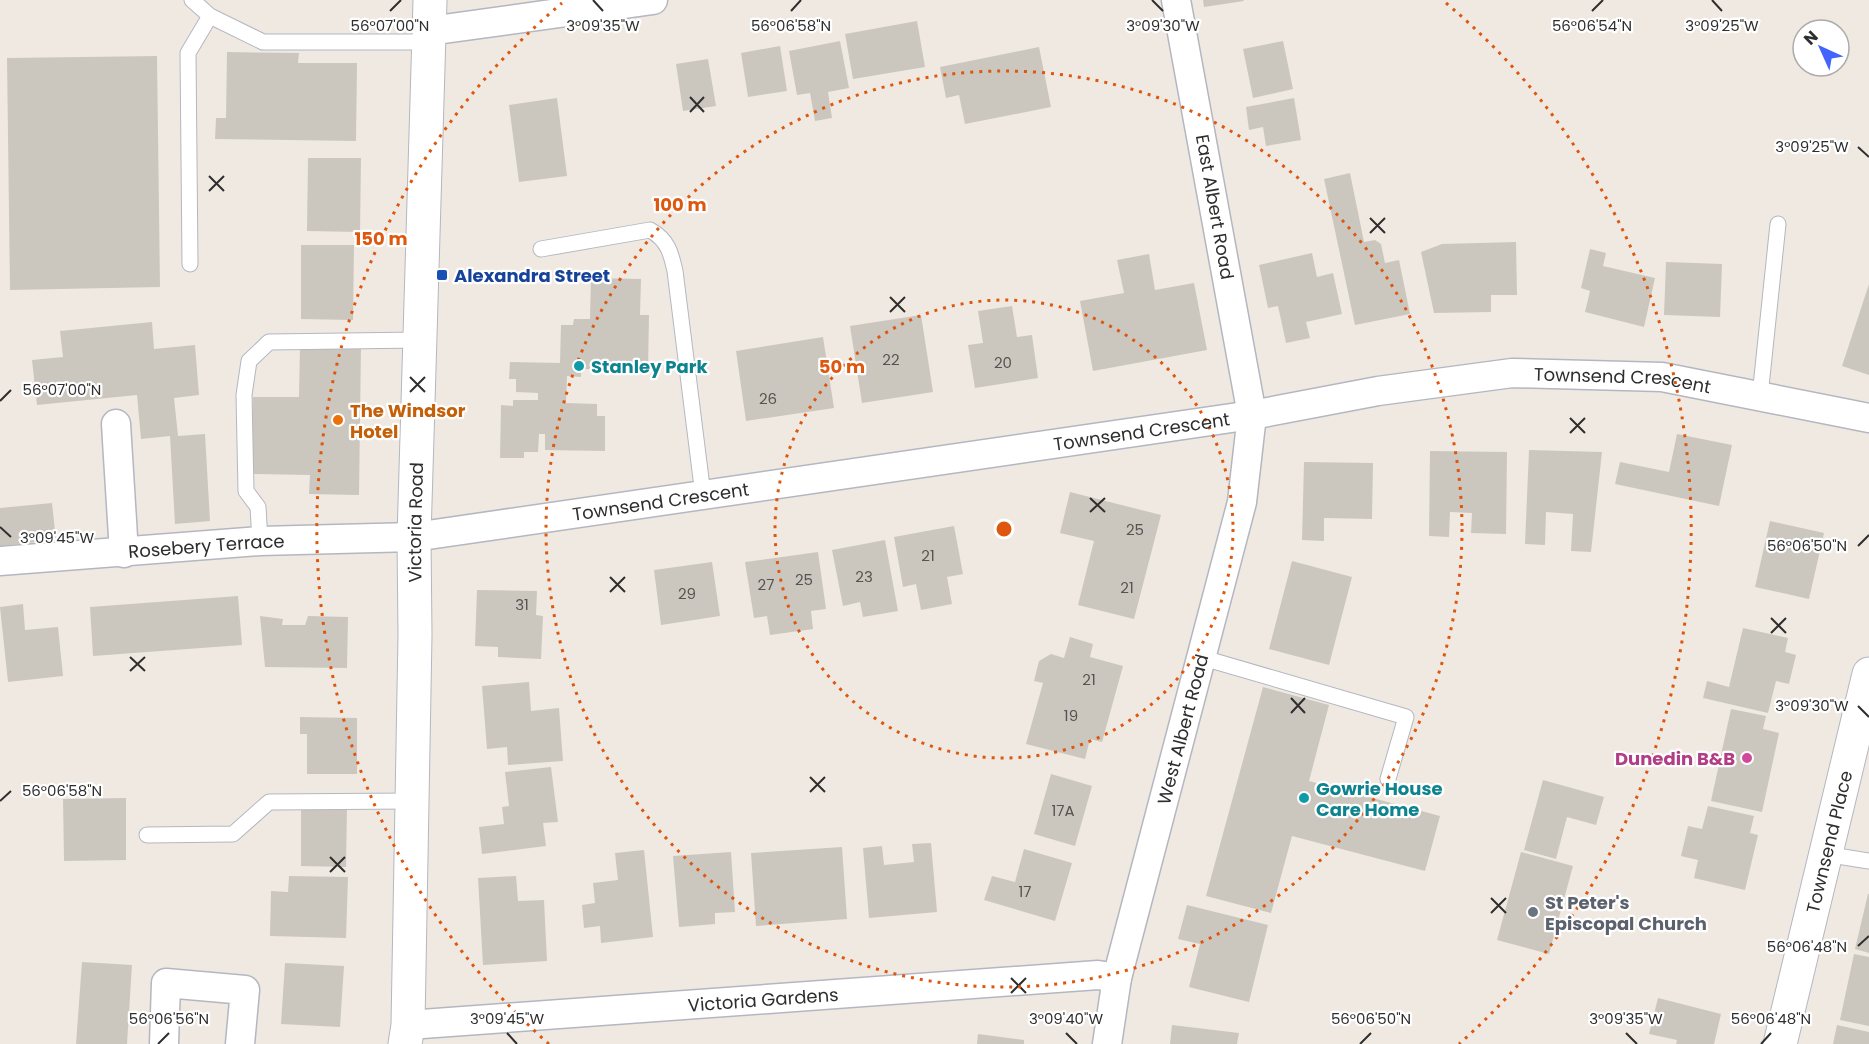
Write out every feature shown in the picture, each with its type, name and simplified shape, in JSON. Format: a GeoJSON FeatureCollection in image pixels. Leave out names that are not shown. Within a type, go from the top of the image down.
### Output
{"type":"FeatureCollection","features":[{"type":"Feature","properties":{"kind":"main road","name":"Victoria Road"},"geometry":{"type":"LineString","coordinates":[[406,1035],[415,635],[414,537],[429,25]]}},
{"type":"Feature","properties":{"kind":"main road","name":"Townsend Place"},"geometry":{"type":"LineString","coordinates":[[1780,1044],[1869,674]]}},
{"type":"Feature","properties":{"kind":"street"},"geometry":{"type":"LineString","coordinates":[[429,25],[609,3],[653,0]]}},
{"type":"Feature","properties":{"kind":"street","name":"East Albert Road"},"geometry":{"type":"LineString","coordinates":[[1176,0],[1252,415]]}},
{"type":"Feature","properties":{"kind":"street","name":"Townsend Crescent"},"geometry":{"type":"LineString","coordinates":[[414,537],[1252,415],[1378,391],[1512,373],[1662,377],[1869,418]]}},
{"type":"Feature","properties":{"kind":"street","name":"West Albert Road"},"geometry":{"type":"LineString","coordinates":[[1107,1044],[1117,978],[1242,502],[1252,415]]}},
{"type":"Feature","properties":{"kind":"street"},"geometry":{"type":"LineString","coordinates":[[116,424],[124,553]]}},
{"type":"Feature","properties":{"kind":"street","name":"Rosebery Terrace"},"geometry":{"type":"LineString","coordinates":[[0,561],[260,541],[414,537]]}},
{"type":"Feature","properties":{"kind":"street","name":"Victoria Gardens"},"geometry":{"type":"LineString","coordinates":[[406,1035],[1098,975],[1117,978]]}},
{"type":"Feature","properties":{"kind":"street"},"geometry":{"type":"LineString","coordinates":[[164,1044],[166,983],[245,990],[240,1044]]}},
{"type":"Feature","properties":{"kind":"lane"},"geometry":{"type":"LineString","coordinates":[[192,0],[210,16],[263,42],[429,25]]}},
{"type":"Feature","properties":{"kind":"lane"},"geometry":{"type":"LineString","coordinates":[[190,264],[188,53],[210,16]]}},
{"type":"Feature","properties":{"kind":"lane"},"geometry":{"type":"LineString","coordinates":[[1760,396],[1778,224]]}},
{"type":"Feature","properties":{"kind":"lane"},"geometry":{"type":"LineString","coordinates":[[541,249],[650,230],[661,236],[670,251],[675,271],[703,495]]}},
{"type":"Feature","properties":{"kind":"lane"},"geometry":{"type":"LineString","coordinates":[[260,541],[258,507],[246,490],[244,396],[249,361],[269,342],[420,340]]}},
{"type":"Feature","properties":{"kind":"lane"},"geometry":{"type":"LineString","coordinates":[[1200,657],[1406,717],[1388,779]]}},
{"type":"Feature","properties":{"kind":"lane"},"geometry":{"type":"LineString","coordinates":[[147,835],[233,834],[269,802],[411,801]]}},
{"type":"Feature","properties":{"kind":"lane"},"geometry":{"type":"LineString","coordinates":[[1825,854],[1869,861]]}},
{"type":"Feature","properties":{"kind":"building"},"geometry":{"type":"Polygon","coordinates":[[[1203,0],[1243,0],[1244,1],[1204,7],[1203,0]]]}},
{"type":"Feature","properties":{"kind":"building"},"geometry":{"type":"Polygon","coordinates":[[[917,21],[925,67],[853,79],[845,34],[917,21]]]}},
{"type":"Feature","properties":{"kind":"building"},"geometry":{"type":"Polygon","coordinates":[[[840,41],[849,88],[828,92],[832,118],[815,121],[810,93],[797,95],[789,51],[840,41]]]}},
{"type":"Feature","properties":{"kind":"building"},"geometry":{"type":"Polygon","coordinates":[[[1283,41],[1293,89],[1253,98],[1243,49],[1283,41]]]}},
{"type":"Feature","properties":{"kind":"building"},"geometry":{"type":"Polygon","coordinates":[[[780,46],[787,91],[748,97],[741,53],[780,46]]]}},
{"type":"Feature","properties":{"kind":"building"},"geometry":{"type":"Polygon","coordinates":[[[1039,47],[1051,107],[965,124],[959,95],[946,98],[940,67],[1039,47]]]}},
{"type":"Feature","properties":{"kind":"building"},"geometry":{"type":"Polygon","coordinates":[[[227,52],[299,53],[298,63],[357,63],[356,141],[215,139],[216,118],[226,118],[227,52]]]}},
{"type":"Feature","properties":{"kind":"building"},"geometry":{"type":"Polygon","coordinates":[[[157,56],[160,287],[10,290],[7,58],[157,56]]]}},
{"type":"Feature","properties":{"kind":"building"},"geometry":{"type":"Polygon","coordinates":[[[708,59],[716,106],[683,111],[676,64],[708,59]]]}},
{"type":"Feature","properties":{"kind":"building"},"geometry":{"type":"Polygon","coordinates":[[[557,98],[567,176],[519,182],[509,105],[557,98]]]}},
{"type":"Feature","properties":{"kind":"building"},"geometry":{"type":"Polygon","coordinates":[[[1294,98],[1301,140],[1266,146],[1263,127],[1249,130],[1246,107],[1294,98]]]}},
{"type":"Feature","properties":{"kind":"building"},"geometry":{"type":"Polygon","coordinates":[[[308,158],[361,158],[360,232],[307,231],[308,158]]]}},
{"type":"Feature","properties":{"kind":"building"},"geometry":{"type":"Polygon","coordinates":[[[1350,173],[1364,242],[1375,240],[1381,244],[1385,263],[1399,260],[1410,314],[1355,325],[1324,179],[1350,173]]]}},
{"type":"Feature","properties":{"kind":"building"},"geometry":{"type":"Polygon","coordinates":[[[1516,242],[1517,295],[1491,295],[1491,312],[1434,313],[1421,252],[1442,244],[1516,242]]]}},
{"type":"Feature","properties":{"kind":"building"},"geometry":{"type":"Polygon","coordinates":[[[301,245],[354,245],[353,320],[301,319],[301,245]]]}},
{"type":"Feature","properties":{"kind":"building"},"geometry":{"type":"Polygon","coordinates":[[[1590,249],[1606,253],[1603,266],[1655,278],[1644,327],[1585,312],[1590,291],[1581,288],[1590,249]]]}},
{"type":"Feature","properties":{"kind":"building"},"geometry":{"type":"Polygon","coordinates":[[[1312,253],[1317,277],[1333,273],[1342,314],[1306,322],[1310,338],[1286,343],[1278,306],[1268,308],[1259,265],[1312,253]]]}},
{"type":"Feature","properties":{"kind":"building"},"geometry":{"type":"Polygon","coordinates":[[[1149,254],[1155,290],[1194,283],[1207,350],[1093,371],[1080,301],[1124,293],[1117,260],[1149,254]]]}},
{"type":"Feature","properties":{"kind":"building"},"geometry":{"type":"Polygon","coordinates":[[[1666,262],[1722,264],[1720,317],[1664,315],[1666,262]]]}},
{"type":"Feature","properties":{"kind":"building","name":"Stanley Park"},"geometry":{"type":"Polygon","coordinates":[[[591,278],[641,279],[640,315],[649,315],[648,371],[581,369],[581,377],[567,376],[566,403],[597,404],[597,416],[605,416],[605,451],[545,450],[545,434],[539,434],[538,452],[524,452],[524,458],[500,458],[501,405],[513,406],[513,400],[538,400],[538,393],[516,392],[516,379],[509,379],[510,362],[560,363],[561,325],[573,325],[574,319],[590,319],[591,278]]]}},
{"type":"Feature","properties":{"kind":"building"},"geometry":{"type":"Polygon","coordinates":[[[1869,284],[1869,375],[1842,366],[1869,284]]]}},
{"type":"Feature","properties":{"kind":"building"},"geometry":{"type":"Polygon","coordinates":[[[1012,306],[1017,337],[1032,335],[1038,378],[975,388],[968,345],[983,343],[978,311],[1012,306]]]}},
{"type":"Feature","properties":{"kind":"building"},"geometry":{"type":"Polygon","coordinates":[[[921,315],[933,392],[862,403],[850,326],[921,315]]]}},
{"type":"Feature","properties":{"kind":"building"},"geometry":{"type":"Polygon","coordinates":[[[152,322],[154,349],[195,345],[199,395],[174,398],[178,436],[205,434],[210,521],[175,524],[170,436],[141,439],[137,395],[37,405],[32,360],[63,357],[60,331],[152,322]]]}},
{"type":"Feature","properties":{"kind":"building"},"geometry":{"type":"Polygon","coordinates":[[[823,337],[834,408],[746,421],[736,351],[823,337]]]}},
{"type":"Feature","properties":{"kind":"building"},"geometry":{"type":"Polygon","coordinates":[[[300,345],[361,346],[359,495],[309,494],[310,475],[252,474],[253,397],[299,397],[300,345]]]}},
{"type":"Feature","properties":{"kind":"building"},"geometry":{"type":"Polygon","coordinates":[[[1677,434],[1732,445],[1719,506],[1615,484],[1620,462],[1669,472],[1677,434]]]}},
{"type":"Feature","properties":{"kind":"building"},"geometry":{"type":"Polygon","coordinates":[[[1529,450],[1602,452],[1591,552],[1571,551],[1573,514],[1546,512],[1545,545],[1525,544],[1529,450]]]}},
{"type":"Feature","properties":{"kind":"building"},"geometry":{"type":"Polygon","coordinates":[[[1430,451],[1507,452],[1506,534],[1471,533],[1472,513],[1450,512],[1449,537],[1429,536],[1430,451]]]}},
{"type":"Feature","properties":{"kind":"building"},"geometry":{"type":"Polygon","coordinates":[[[1304,462],[1373,463],[1372,519],[1324,518],[1324,541],[1302,540],[1304,462]]]}},
{"type":"Feature","properties":{"kind":"building"},"geometry":{"type":"Polygon","coordinates":[[[1070,492],[1161,515],[1134,619],[1078,605],[1094,541],[1060,533],[1070,492]]]}},
{"type":"Feature","properties":{"kind":"building"},"geometry":{"type":"Polygon","coordinates":[[[52,503],[56,540],[0,546],[0,508],[52,503]]]}},
{"type":"Feature","properties":{"kind":"building"},"geometry":{"type":"Polygon","coordinates":[[[1770,521],[1824,533],[1809,599],[1755,587],[1770,521]]]}},
{"type":"Feature","properties":{"kind":"building"},"geometry":{"type":"Polygon","coordinates":[[[954,526],[963,574],[947,577],[952,604],[921,610],[916,584],[903,587],[894,537],[954,526]]]}},
{"type":"Feature","properties":{"kind":"building"},"geometry":{"type":"Polygon","coordinates":[[[885,540],[898,611],[863,617],[860,602],[843,606],[832,550],[885,540]]]}},
{"type":"Feature","properties":{"kind":"building"},"geometry":{"type":"Polygon","coordinates":[[[818,552],[826,609],[811,611],[813,629],[770,635],[767,616],[754,618],[745,562],[818,552]]]}},
{"type":"Feature","properties":{"kind":"building"},"geometry":{"type":"Polygon","coordinates":[[[1292,561],[1352,577],[1329,665],[1269,649],[1292,561]]]}},
{"type":"Feature","properties":{"kind":"building"},"geometry":{"type":"Polygon","coordinates":[[[712,562],[720,616],[661,625],[654,570],[712,562]]]}},
{"type":"Feature","properties":{"kind":"building"},"geometry":{"type":"Polygon","coordinates":[[[477,590],[537,591],[536,615],[543,616],[541,659],[498,657],[498,647],[475,646],[477,590]]]}},
{"type":"Feature","properties":{"kind":"building"},"geometry":{"type":"Polygon","coordinates":[[[238,596],[242,645],[93,656],[90,607],[238,596]]]}},
{"type":"Feature","properties":{"kind":"building"},"geometry":{"type":"Polygon","coordinates":[[[23,604],[25,630],[58,627],[63,676],[8,682],[0,607],[23,604]]]}},
{"type":"Feature","properties":{"kind":"building"},"geometry":{"type":"Polygon","coordinates":[[[260,616],[283,619],[282,625],[305,625],[308,616],[348,617],[347,668],[265,667],[260,616]]]}},
{"type":"Feature","properties":{"kind":"building"},"geometry":{"type":"Polygon","coordinates":[[[1743,628],[1788,638],[1785,652],[1796,655],[1789,684],[1776,681],[1768,713],[1703,698],[1707,681],[1729,687],[1743,628]]]}},
{"type":"Feature","properties":{"kind":"building"},"geometry":{"type":"Polygon","coordinates":[[[1070,637],[1093,644],[1090,657],[1123,666],[1102,742],[1090,739],[1085,759],[1026,744],[1043,683],[1034,681],[1039,661],[1051,654],[1064,658],[1070,637]]]}},
{"type":"Feature","properties":{"kind":"building"},"geometry":{"type":"Polygon","coordinates":[[[529,682],[531,711],[559,708],[563,761],[508,765],[507,747],[487,749],[482,686],[529,682]]]}},
{"type":"Feature","properties":{"kind":"building","name":"Gowrie House Care Home"},"geometry":{"type":"Polygon","coordinates":[[[1263,687],[1329,705],[1309,781],[1440,816],[1425,871],[1292,836],[1271,913],[1206,896],[1263,687]]]}},
{"type":"Feature","properties":{"kind":"building","name":"Dunedin B&B"},"geometry":{"type":"Polygon","coordinates":[[[1731,709],[1766,716],[1763,729],[1779,733],[1762,812],[1711,801],[1731,709]]]}},
{"type":"Feature","properties":{"kind":"building"},"geometry":{"type":"Polygon","coordinates":[[[300,717],[357,718],[357,774],[307,774],[307,734],[300,734],[300,717]]]}},
{"type":"Feature","properties":{"kind":"building"},"geometry":{"type":"Polygon","coordinates":[[[551,767],[558,822],[543,823],[546,846],[482,854],[479,827],[504,824],[502,807],[509,806],[505,772],[551,767]]]}},
{"type":"Feature","properties":{"kind":"building"},"geometry":{"type":"Polygon","coordinates":[[[1051,774],[1092,786],[1075,846],[1034,834],[1051,774]]]}},
{"type":"Feature","properties":{"kind":"building"},"geometry":{"type":"Polygon","coordinates":[[[1543,780],[1604,797],[1596,825],[1567,817],[1556,859],[1524,850],[1543,780]]]}},
{"type":"Feature","properties":{"kind":"building"},"geometry":{"type":"Polygon","coordinates":[[[126,798],[126,860],[64,861],[63,799],[126,798]]]}},
{"type":"Feature","properties":{"kind":"building"},"geometry":{"type":"Polygon","coordinates":[[[301,806],[347,807],[346,867],[301,866],[301,806]]]}},
{"type":"Feature","properties":{"kind":"building"},"geometry":{"type":"Polygon","coordinates":[[[1708,806],[1754,816],[1750,833],[1758,835],[1745,890],[1694,878],[1698,860],[1681,856],[1688,826],[1702,829],[1708,806]]]}},
{"type":"Feature","properties":{"kind":"building"},"geometry":{"type":"Polygon","coordinates":[[[931,843],[937,912],[869,918],[863,848],[882,846],[884,865],[914,862],[912,844],[931,843]]]}},
{"type":"Feature","properties":{"kind":"building"},"geometry":{"type":"Polygon","coordinates":[[[842,847],[847,919],[756,926],[751,853],[842,847]]]}},
{"type":"Feature","properties":{"kind":"building"},"geometry":{"type":"Polygon","coordinates":[[[1024,849],[1072,863],[1055,921],[984,900],[992,876],[1015,882],[1024,849]]]}},
{"type":"Feature","properties":{"kind":"building"},"geometry":{"type":"Polygon","coordinates":[[[644,850],[653,937],[601,943],[600,926],[584,928],[582,905],[595,903],[593,883],[618,880],[615,853],[644,850]]]}},
{"type":"Feature","properties":{"kind":"building"},"geometry":{"type":"Polygon","coordinates":[[[731,852],[735,912],[715,913],[715,924],[679,927],[673,856],[731,852]]]}},
{"type":"Feature","properties":{"kind":"building","name":"St Peter's Episcopal Church"},"geometry":{"type":"Polygon","coordinates":[[[1521,852],[1573,866],[1549,954],[1497,940],[1521,852]]]}},
{"type":"Feature","properties":{"kind":"building"},"geometry":{"type":"Polygon","coordinates":[[[289,876],[348,877],[346,938],[270,936],[271,891],[288,892],[289,876]]]}},
{"type":"Feature","properties":{"kind":"building"},"geometry":{"type":"Polygon","coordinates":[[[516,876],[518,901],[544,900],[547,961],[483,965],[478,878],[516,876]]]}},
{"type":"Feature","properties":{"kind":"building"},"geometry":{"type":"Polygon","coordinates":[[[1869,894],[1869,953],[1855,949],[1869,894]]]}},
{"type":"Feature","properties":{"kind":"building"},"geometry":{"type":"Polygon","coordinates":[[[1187,905],[1268,925],[1249,1002],[1189,987],[1200,944],[1178,939],[1187,905]]]}},
{"type":"Feature","properties":{"kind":"building"},"geometry":{"type":"Polygon","coordinates":[[[1854,954],[1869,957],[1869,1026],[1840,1020],[1854,954]]]}},
{"type":"Feature","properties":{"kind":"building"},"geometry":{"type":"Polygon","coordinates":[[[82,962],[132,965],[127,1044],[76,1044],[82,962]]]}},
{"type":"Feature","properties":{"kind":"building"},"geometry":{"type":"Polygon","coordinates":[[[285,963],[344,966],[340,1027],[281,1024],[285,963]]]}},
{"type":"Feature","properties":{"kind":"building"},"geometry":{"type":"Polygon","coordinates":[[[1658,998],[1721,1014],[1714,1044],[1676,1044],[1677,1040],[1649,1034],[1658,998]]]}},
{"type":"Feature","properties":{"kind":"building"},"geometry":{"type":"Polygon","coordinates":[[[1172,1025],[1239,1033],[1237,1044],[1170,1044],[1172,1025]]]}},
{"type":"Feature","properties":{"kind":"building"},"geometry":{"type":"Polygon","coordinates":[[[1837,1025],[1869,1032],[1869,1044],[1833,1044],[1837,1025]]]}},
{"type":"Feature","properties":{"kind":"building"},"geometry":{"type":"Polygon","coordinates":[[[978,1034],[1024,1040],[1024,1044],[977,1044],[978,1034]]]}},
{"type":"Feature","properties":{"kind":"place","name":"Alexandra Street"},"geometry":{"type":"Point","coordinates":[442,275]}},
{"type":"Feature","properties":{"kind":"place","name":"Stanley Park"},"geometry":{"type":"Point","coordinates":[579,366]}},
{"type":"Feature","properties":{"kind":"place","name":"The Windsor Hotel"},"geometry":{"type":"Point","coordinates":[338,420]}},
{"type":"Feature","properties":{"kind":"place","name":"Dunedin B&B"},"geometry":{"type":"Point","coordinates":[1747,758]}},
{"type":"Feature","properties":{"kind":"place","name":"Gowrie House Care Home"},"geometry":{"type":"Point","coordinates":[1304,798]}},
{"type":"Feature","properties":{"kind":"place","name":"St Peter's Episcopal Church"},"geometry":{"type":"Point","coordinates":[1533,912]}}]}
